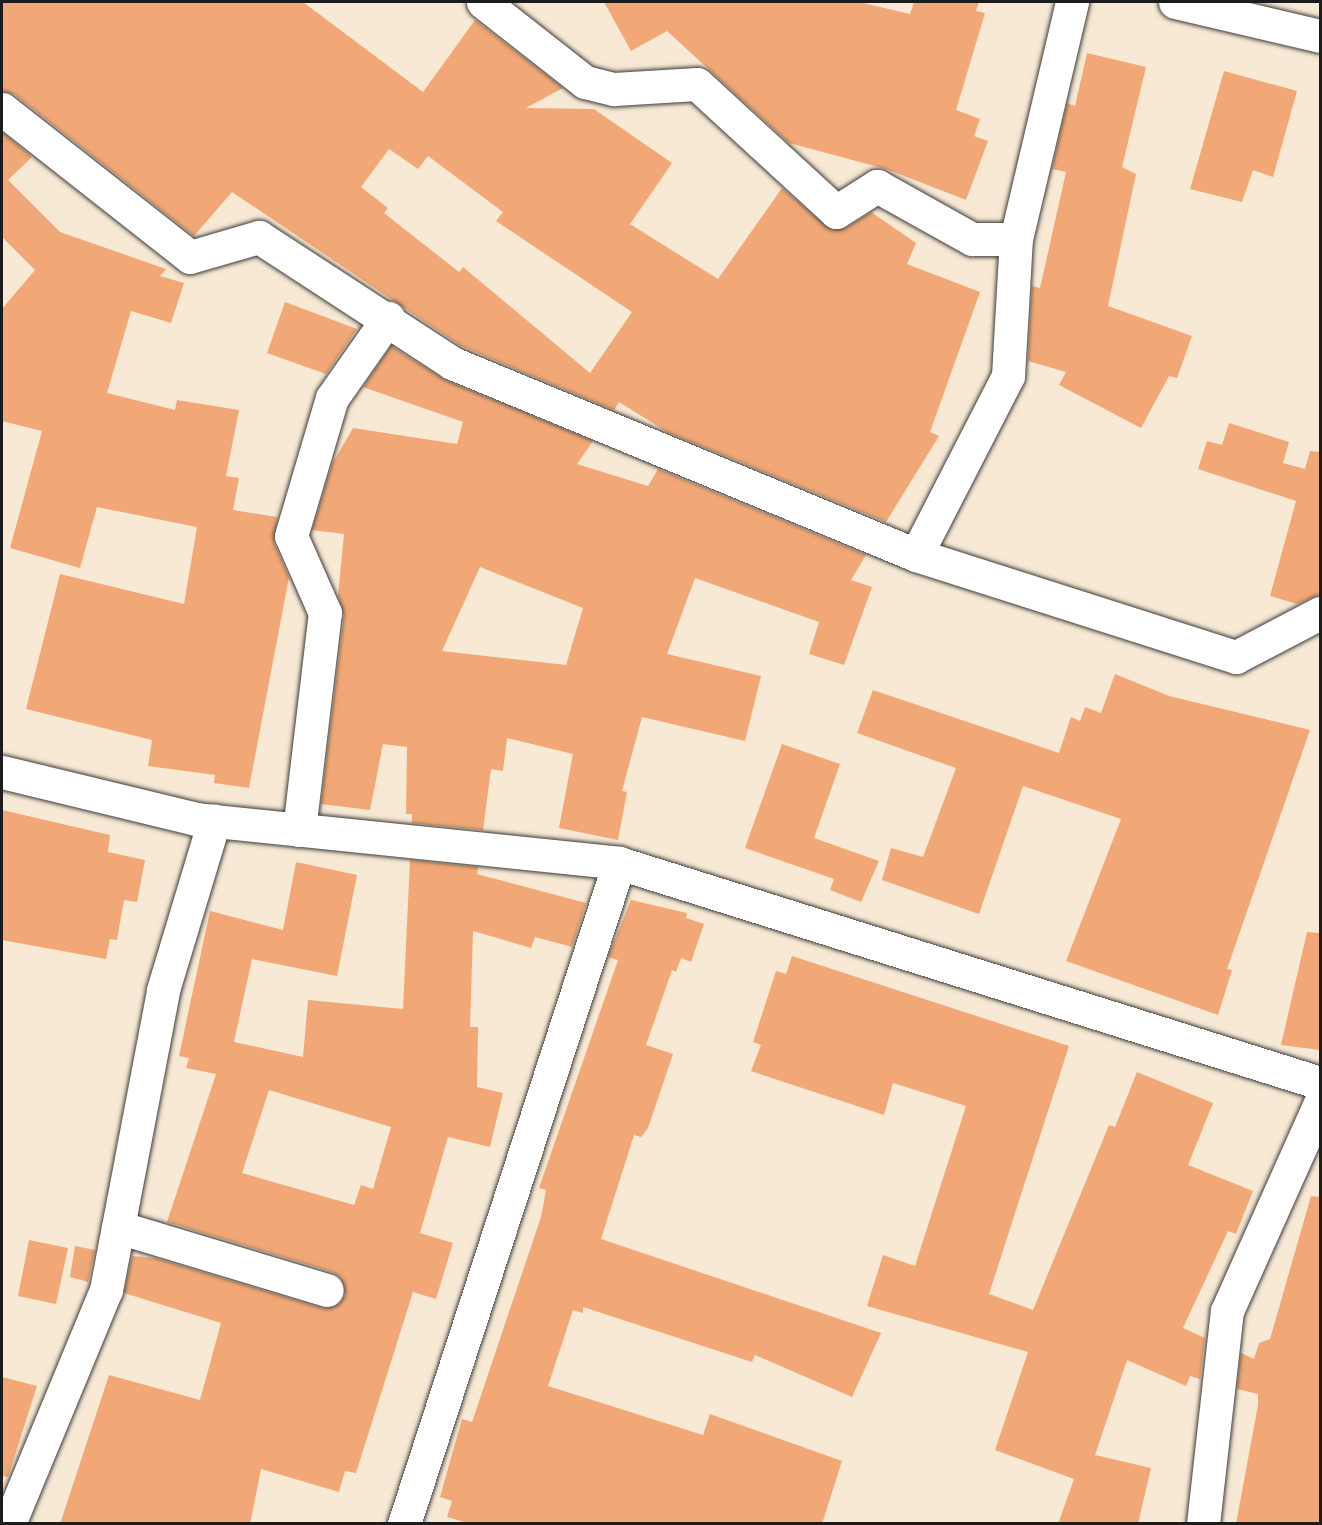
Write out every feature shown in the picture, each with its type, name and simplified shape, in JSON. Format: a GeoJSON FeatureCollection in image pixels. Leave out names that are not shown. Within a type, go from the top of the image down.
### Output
{"type":"FeatureCollection","features":[{"type":"Feature","properties":{"kind":"street"},"geometry":{"type":"LineString","coordinates":[[483,2],[585,82],[614,89],[697,84],[836,212],[877,186],[972,239],[1016,239]]}},
{"type":"Feature","properties":{"kind":"street"},"geometry":{"type":"LineString","coordinates":[[916,555],[1008,376],[1016,239],[1072,2]]}},
{"type":"Feature","properties":{"kind":"street"},"geometry":{"type":"LineString","coordinates":[[1174,2],[1320,36]]}},
{"type":"Feature","properties":{"kind":"street"},"geometry":{"type":"LineString","coordinates":[[2,110],[190,257],[259,237],[388,318],[452,363],[916,555],[1236,657],[1320,614]]}},
{"type":"Feature","properties":{"kind":"street"},"geometry":{"type":"LineString","coordinates":[[299,830],[325,613],[291,536],[333,398],[388,318]]}},
{"type":"Feature","properties":{"kind":"street"},"geometry":{"type":"LineString","coordinates":[[2,772],[214,821],[620,862],[1320,1083]]}},
{"type":"Feature","properties":{"kind":"street"},"geometry":{"type":"LineString","coordinates":[[9,1524],[106,1290],[163,990],[214,821]]}},
{"type":"Feature","properties":{"kind":"street"},"geometry":{"type":"LineString","coordinates":[[404,1524],[620,862]]}},
{"type":"Feature","properties":{"kind":"street"},"geometry":{"type":"LineString","coordinates":[[1203,1524],[1227,1311],[1320,1103]]}},
{"type":"Feature","properties":{"kind":"street"},"geometry":{"type":"LineString","coordinates":[[118,1227],[327,1290]]}},
{"type":"Feature","properties":{"kind":"building"},"geometry":{"type":"Polygon","coordinates":[[[2,2],[303,2],[423,92],[475,20],[563,88],[526,108],[594,109],[672,163],[630,224],[718,279],[782,188],[831,230],[846,228],[871,212],[916,243],[907,264],[980,292],[930,432],[939,436],[886,522],[667,432],[619,402],[614,410],[461,346],[232,192],[194,236],[14,94],[2,91],[2,2]],[[389,149],[361,187],[388,208],[384,213],[459,272],[463,267],[590,373],[632,312],[496,221],[503,212],[428,156],[418,169],[389,149]]]}},
{"type":"Feature","properties":{"kind":"building"},"geometry":{"type":"Polygon","coordinates":[[[604,2],[859,2],[910,14],[914,2],[979,2],[976,11],[985,13],[956,110],[980,119],[974,136],[988,141],[966,200],[886,169],[789,143],[667,31],[631,51],[604,2]]]}},
{"type":"Feature","properties":{"kind":"building"},"geometry":{"type":"Polygon","coordinates":[[[1087,53],[1146,67],[1122,167],[1136,174],[1108,306],[1192,336],[1177,378],[1169,376],[1141,428],[1059,385],[1066,372],[1028,361],[1032,286],[1040,288],[1066,172],[1052,169],[1067,103],[1075,106],[1087,53]]]}},
{"type":"Feature","properties":{"kind":"building"},"geometry":{"type":"Polygon","coordinates":[[[1224,71],[1297,91],[1273,177],[1253,170],[1242,202],[1190,189],[1224,71]]]}},
{"type":"Feature","properties":{"kind":"building"},"geometry":{"type":"Polygon","coordinates":[[[2,132],[32,157],[8,180],[60,232],[166,269],[160,276],[184,283],[171,323],[131,311],[107,393],[175,410],[177,400],[239,410],[226,476],[239,478],[233,510],[277,517],[274,543],[289,577],[249,788],[214,783],[215,775],[148,766],[152,740],[26,709],[60,574],[184,604],[197,527],[97,507],[80,568],[10,548],[42,431],[2,421],[2,309],[35,270],[2,237],[2,132]]]}},
{"type":"Feature","properties":{"kind":"building"},"geometry":{"type":"Polygon","coordinates":[[[285,302],[357,329],[326,374],[267,353],[285,302]]]}},
{"type":"Feature","properties":{"kind":"building"},"geometry":{"type":"Polygon","coordinates":[[[391,346],[445,380],[593,441],[577,464],[648,486],[658,469],[866,555],[851,580],[872,587],[844,665],[809,654],[819,622],[695,578],[667,654],[761,676],[745,741],[642,717],[622,791],[627,792],[618,840],[559,828],[573,754],[507,738],[503,771],[491,769],[483,830],[412,823],[412,814],[406,814],[407,747],[383,744],[370,810],[321,804],[344,615],[338,595],[344,534],[312,530],[332,464],[353,428],[457,444],[463,422],[363,387],[391,346]],[[480,567],[442,651],[566,665],[583,608],[480,567]]]}},
{"type":"Feature","properties":{"kind":"building"},"geometry":{"type":"Polygon","coordinates":[[[1229,423],[1289,442],[1283,463],[1305,469],[1310,451],[1320,452],[1320,594],[1297,604],[1270,596],[1296,501],[1198,469],[1207,441],[1222,445],[1229,423]]]}},
{"type":"Feature","properties":{"kind":"building"},"geometry":{"type":"Polygon","coordinates":[[[1115,674],[1169,696],[1310,730],[1227,969],[1232,970],[1218,1015],[1066,961],[1121,819],[1023,786],[979,914],[882,880],[891,848],[923,857],[956,768],[857,733],[873,690],[1059,753],[1071,717],[1080,721],[1085,707],[1101,713],[1115,674]]]}},
{"type":"Feature","properties":{"kind":"building"},"geometry":{"type":"Polygon","coordinates":[[[782,744],[840,764],[814,838],[879,861],[861,902],[830,890],[834,879],[745,848],[782,744]]]}},
{"type":"Feature","properties":{"kind":"building"},"geometry":{"type":"Polygon","coordinates":[[[2,810],[110,835],[108,852],[145,860],[137,902],[124,900],[117,940],[110,939],[106,959],[2,940],[2,810]]]}},
{"type":"Feature","properties":{"kind":"building"},"geometry":{"type":"Polygon","coordinates":[[[410,860],[478,867],[477,874],[586,903],[572,947],[535,937],[531,948],[473,931],[470,1027],[478,1027],[477,1087],[503,1093],[490,1147],[448,1137],[420,1233],[453,1243],[436,1299],[413,1292],[356,1473],[345,1471],[339,1492],[261,1469],[250,1524],[60,1524],[109,1375],[200,1400],[221,1323],[124,1293],[132,1256],[155,1258],[322,1308],[339,1304],[345,1295],[341,1278],[332,1272],[167,1222],[216,1074],[186,1068],[189,1058],[179,1056],[210,911],[283,930],[296,862],[357,875],[337,976],[252,959],[234,1042],[303,1057],[308,1000],[403,1009],[410,860]],[[269,1090],[242,1173],[354,1205],[361,1185],[373,1189],[391,1127],[269,1090]]]}},
{"type":"Feature","properties":{"kind":"building"},"geometry":{"type":"Polygon","coordinates":[[[631,900],[687,913],[686,918],[704,924],[691,962],[681,958],[676,972],[672,970],[646,1045],[673,1054],[648,1128],[641,1137],[634,1135],[601,1239],[881,1333],[852,1397],[755,1355],[752,1362],[583,1307],[583,1313],[573,1310],[548,1386],[703,1435],[710,1414],[842,1461],[822,1524],[471,1524],[447,1517],[452,1501],[440,1497],[462,1419],[472,1422],[541,1217],[546,1190],[539,1188],[618,960],[608,957],[631,900]]]}},
{"type":"Feature","properties":{"kind":"building"},"geometry":{"type":"Polygon","coordinates":[[[1307,932],[1320,933],[1320,1050],[1281,1045],[1307,932]]]}},
{"type":"Feature","properties":{"kind":"building"},"geometry":{"type":"Polygon","coordinates":[[[792,956],[1069,1046],[989,1294],[1033,1310],[1109,1125],[1115,1127],[1137,1072],[1213,1103],[1188,1165],[1253,1191],[1236,1234],[1228,1231],[1183,1328],[1205,1338],[1200,1379],[1190,1376],[1186,1386],[1127,1360],[1095,1455],[1151,1468],[1138,1524],[1058,1524],[1074,1479],[995,1450],[1028,1352],[867,1306],[883,1255],[915,1266],[966,1106],[893,1083],[884,1115],[751,1071],[761,1045],[753,1042],[776,971],[786,974],[792,956]]]}},
{"type":"Feature","properties":{"kind":"building"},"geometry":{"type":"Polygon","coordinates":[[[1311,1196],[1320,1197],[1320,1524],[1236,1524],[1258,1405],[1258,1394],[1237,1389],[1241,1353],[1254,1359],[1259,1343],[1270,1339],[1311,1196]]]}},
{"type":"Feature","properties":{"kind":"building"},"geometry":{"type":"Polygon","coordinates":[[[29,1240],[68,1248],[56,1304],[18,1296],[29,1240]]]}},
{"type":"Feature","properties":{"kind":"building"},"geometry":{"type":"Polygon","coordinates":[[[75,1246],[95,1250],[88,1282],[70,1277],[75,1246]]]}},
{"type":"Feature","properties":{"kind":"building"},"geometry":{"type":"Polygon","coordinates":[[[2,1377],[37,1386],[8,1477],[2,1476],[2,1377]]]}}]}
